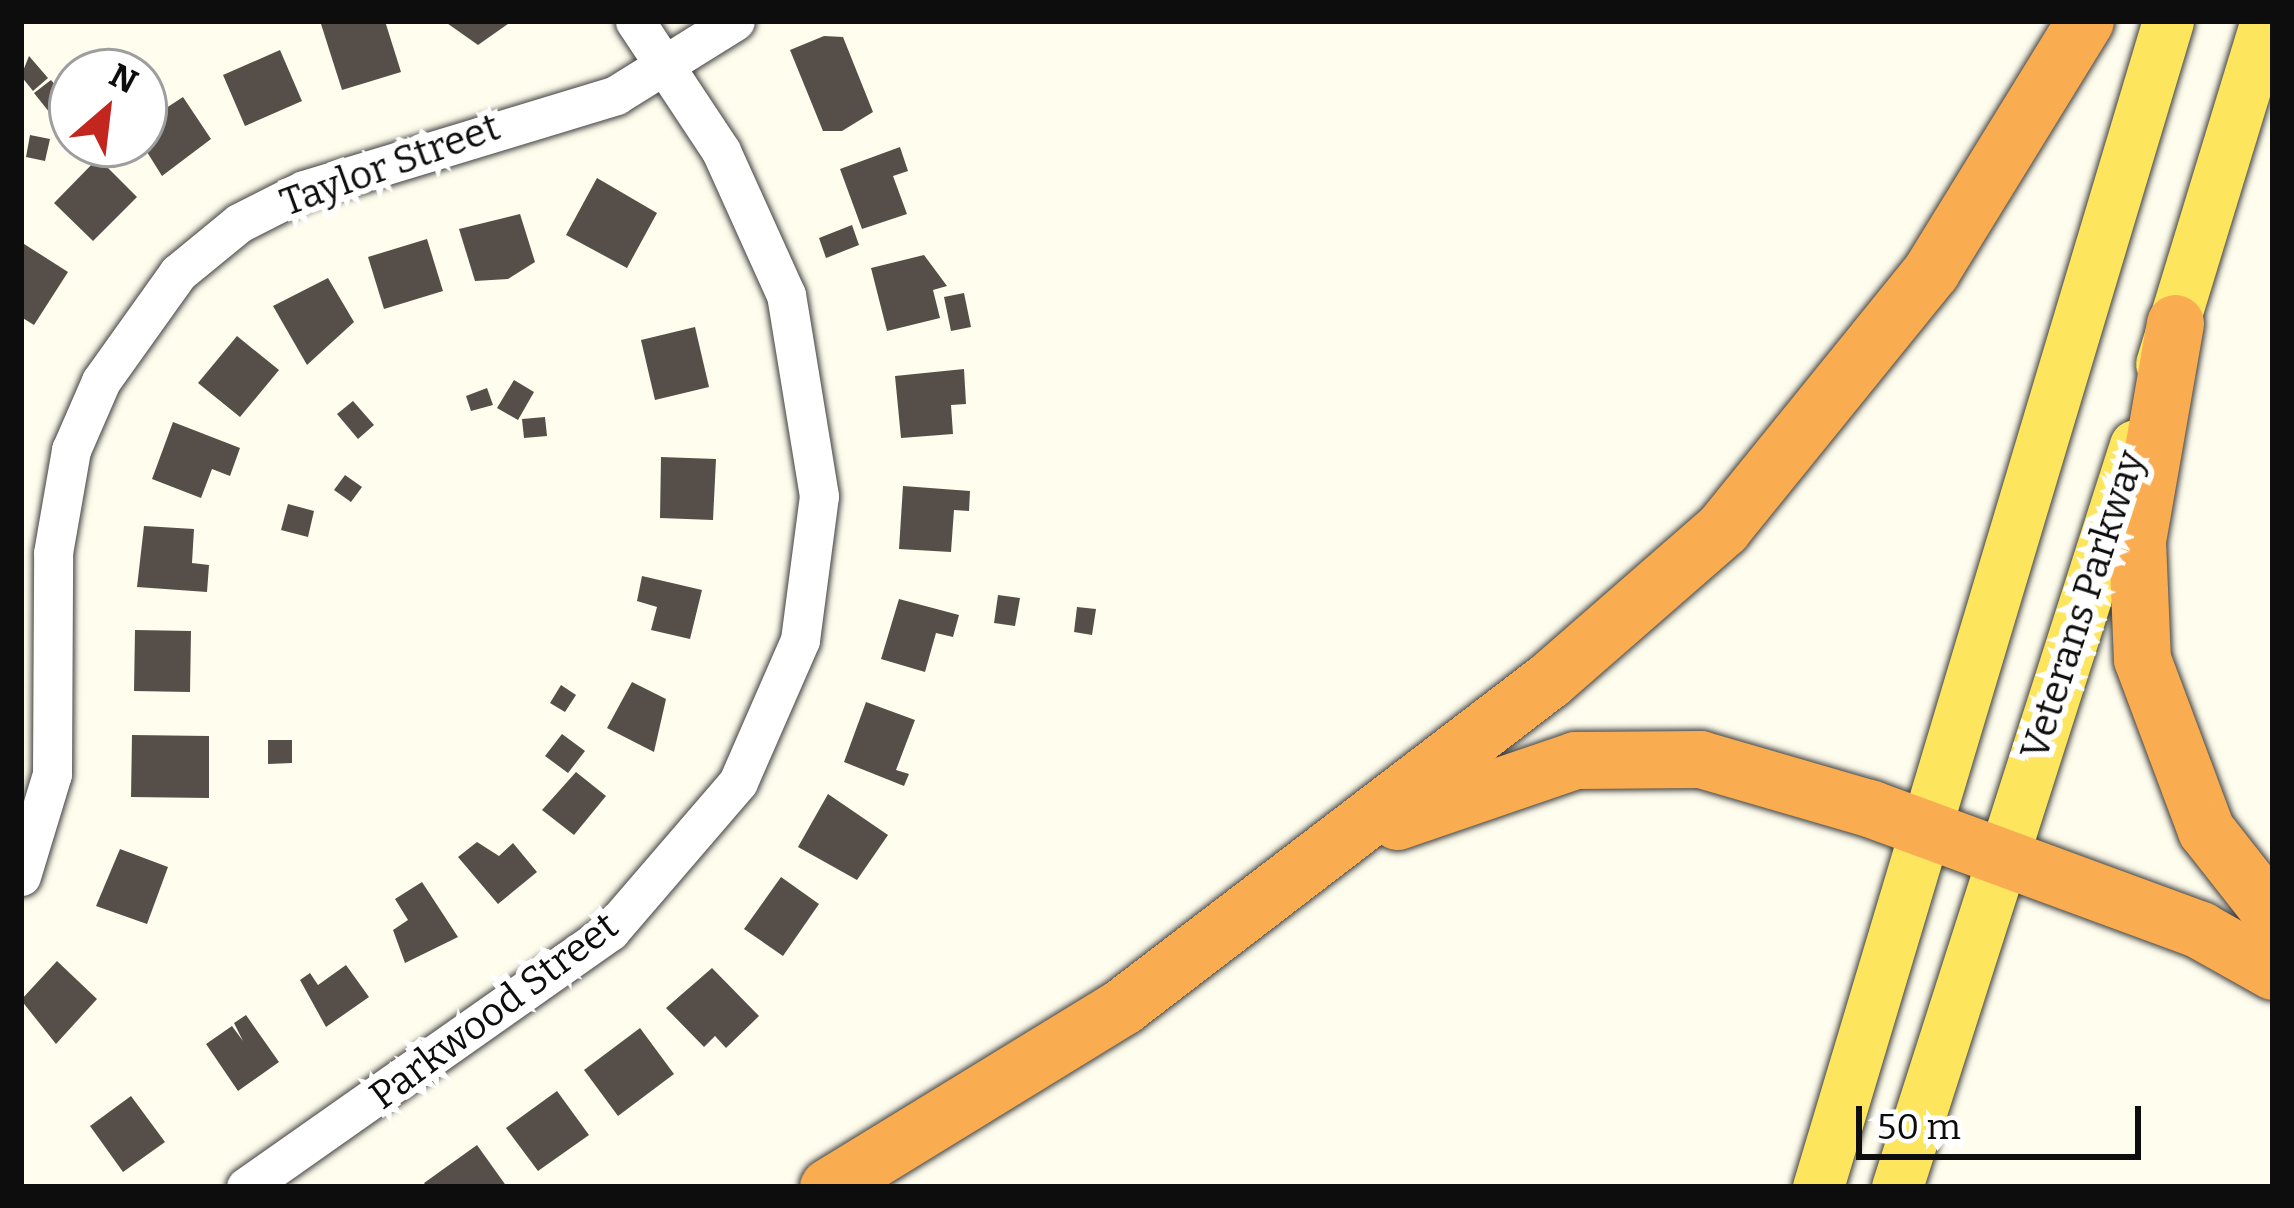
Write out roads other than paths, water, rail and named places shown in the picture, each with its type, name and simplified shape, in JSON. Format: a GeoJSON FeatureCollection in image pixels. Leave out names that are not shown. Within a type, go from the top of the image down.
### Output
{"type":"FeatureCollection","features":[{"type":"Feature","properties":{"kind":"highway"},"geometry":{"type":"LineString","coordinates":[[828,1187],[1123,1006],[1323,857],[1723,528],[1931,271],[2085,21]]}},
{"type":"Feature","properties":{"kind":"highway"},"geometry":{"type":"LineString","coordinates":[[2175,322],[2137,541],[2142,658],[2206,830],[2273,915]]}},
{"type":"Feature","properties":{"kind":"highway"},"geometry":{"type":"LineString","coordinates":[[1323,857],[1517,774],[1642,754],[1760,774],[1922,828],[2200,930],[2273,971]]}},
{"type":"Feature","properties":{"kind":"main road"},"geometry":{"type":"LineString","coordinates":[[1818,1187],[1922,828],[2168,21]]}},
{"type":"Feature","properties":{"kind":"main road","name":"Veterans Parkway"},"geometry":{"type":"LineString","coordinates":[[1897,1187],[2175,322],[2266,21]]}},
{"type":"Feature","properties":{"kind":"street","name":"Parkwood Street"},"geometry":{"type":"LineString","coordinates":[[246,1187],[610,931],[685,854],[776,712],[812,577],[815,432],[764,232],[669,69],[635,21]]}},
{"type":"Feature","properties":{"kind":"street","name":"Taylor Street"},"geometry":{"type":"LineString","coordinates":[[21,876],[52,774],[58,504],[79,433],[133,328],[239,223],[304,190],[669,69],[735,21]]}}]}
